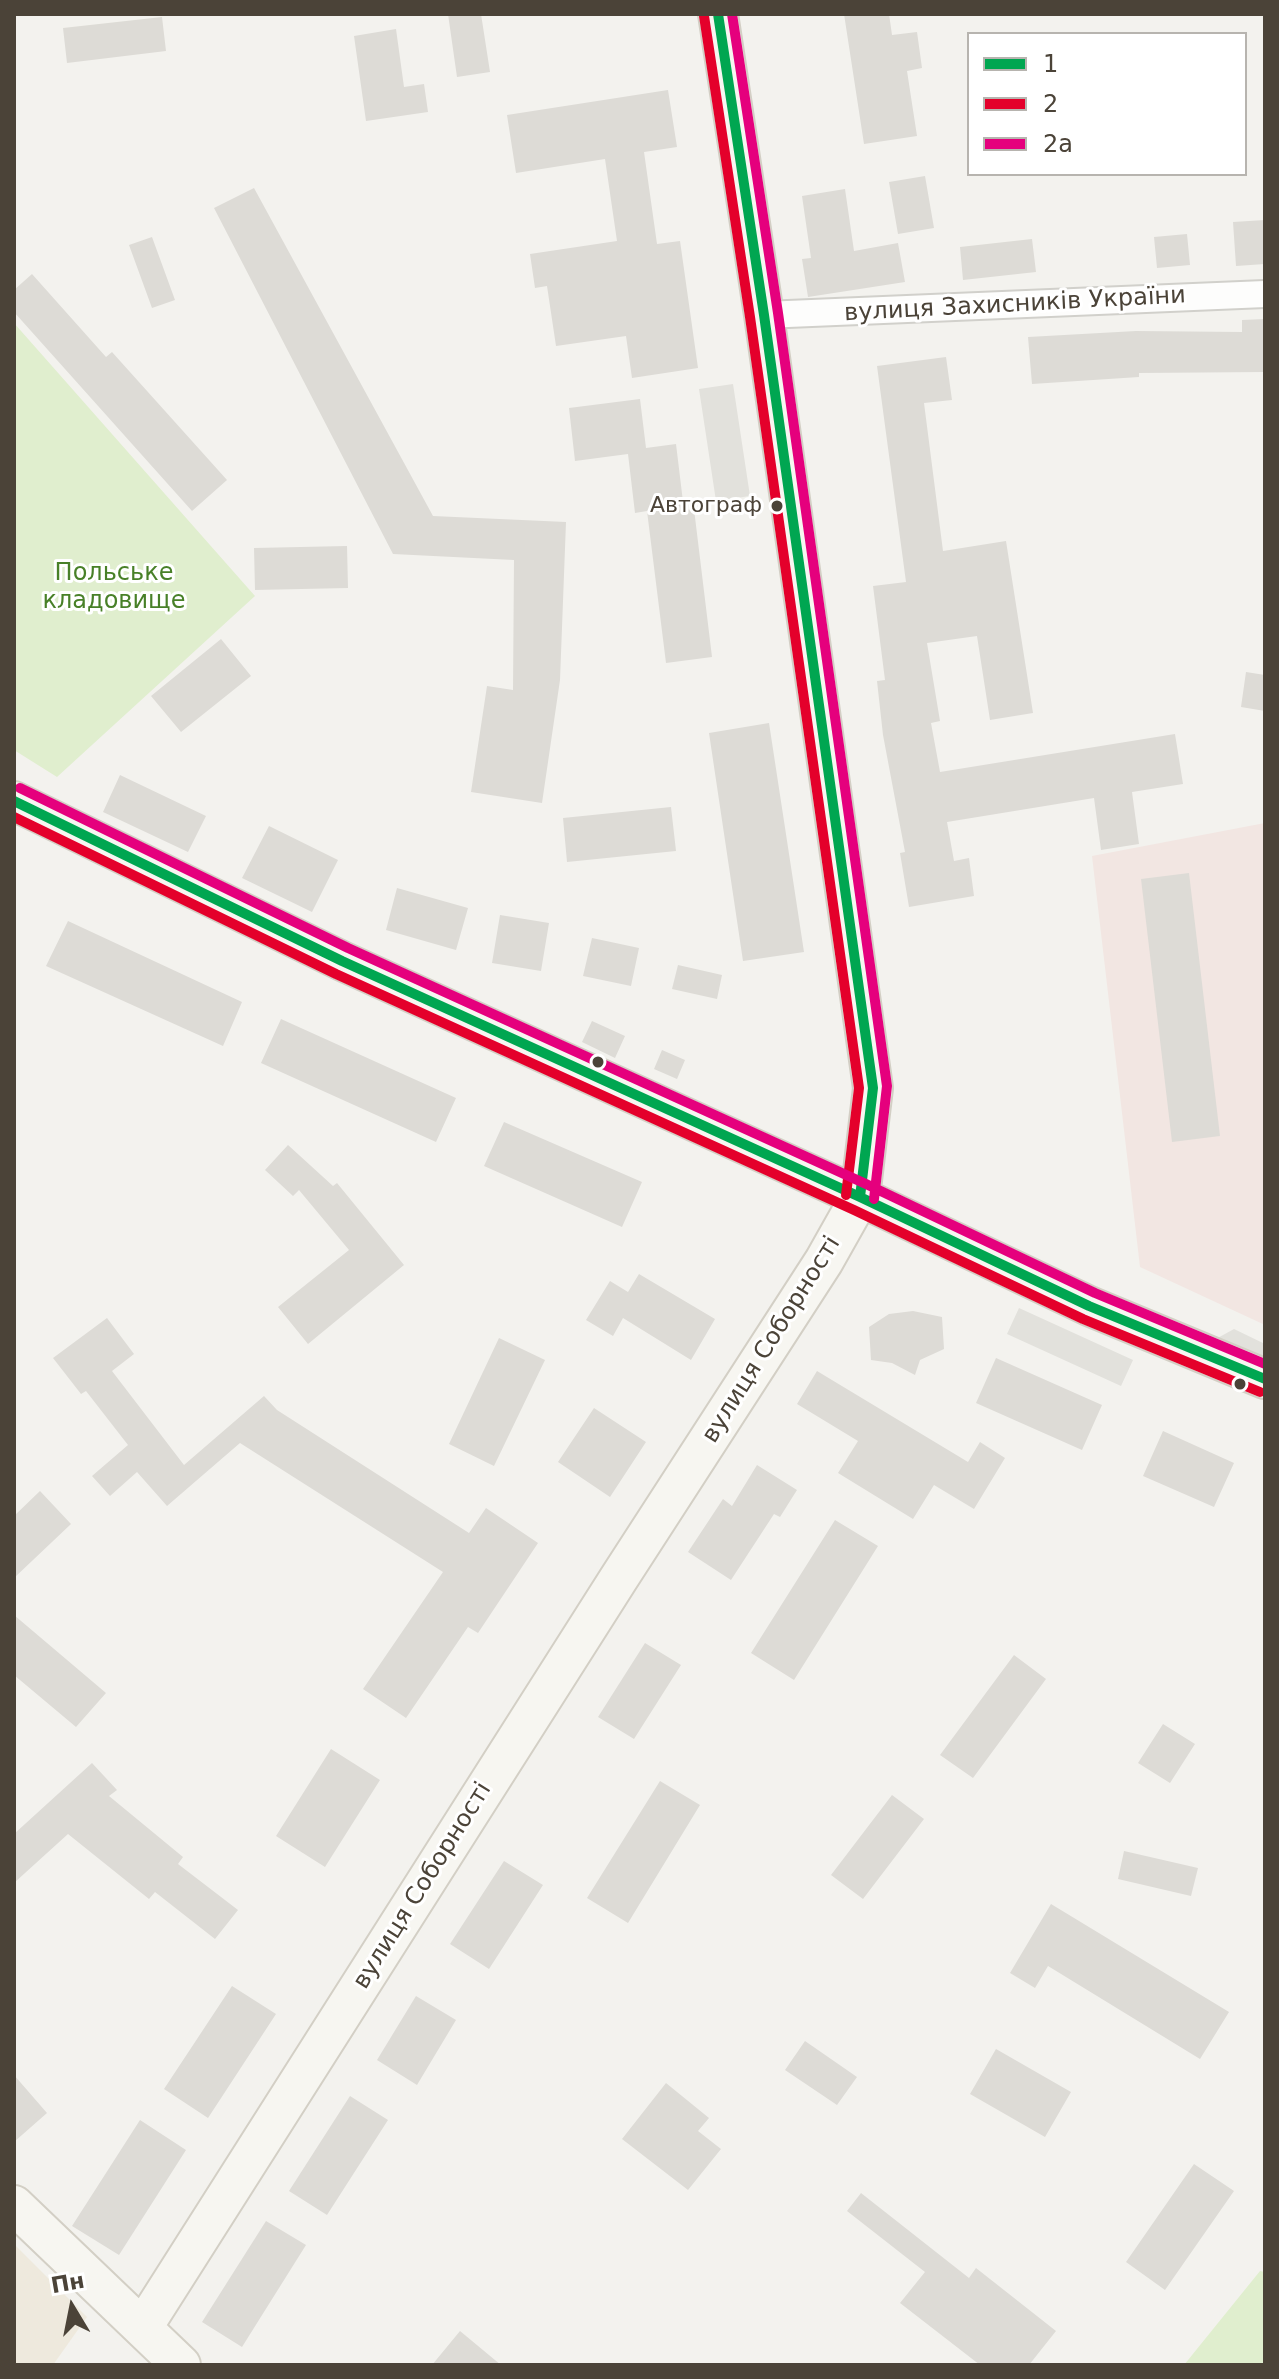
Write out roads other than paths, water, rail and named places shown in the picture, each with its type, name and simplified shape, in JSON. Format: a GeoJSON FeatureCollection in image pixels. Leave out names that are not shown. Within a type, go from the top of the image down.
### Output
{"type":"FeatureCollection","features":[{"type":"Feature","properties":{"kind":"main road","name":"вулиця Соборності"},"geometry":{"type":"LineString","coordinates":[[143,2327],[610,1591],[824,1261],[860,1197],[873,1088],[764,315],[718,14]]}},
{"type":"Feature","properties":{"kind":"main road"},"geometry":{"type":"LineString","coordinates":[[14,801],[342,961],[860,1197],[1089,1306],[1265,1379]]}},
{"type":"Feature","properties":{"kind":"main road"},"geometry":{"type":"LineString","coordinates":[[14,2205],[181,2365]]}},
{"type":"Feature","properties":{"kind":"street","name":"вулиця Захисників України"},"geometry":{"type":"LineString","coordinates":[[764,315],[1265,294]]}},
{"type":"Feature","properties":{"kind":"place","name":"Автограф"},"geometry":{"type":"Point","coordinates":[777,506]}},
{"type":"Feature","properties":{"kind":"park label","name":"Польське кладовище"},"geometry":{"type":"Point","coordinates":[114,588]}}]}
